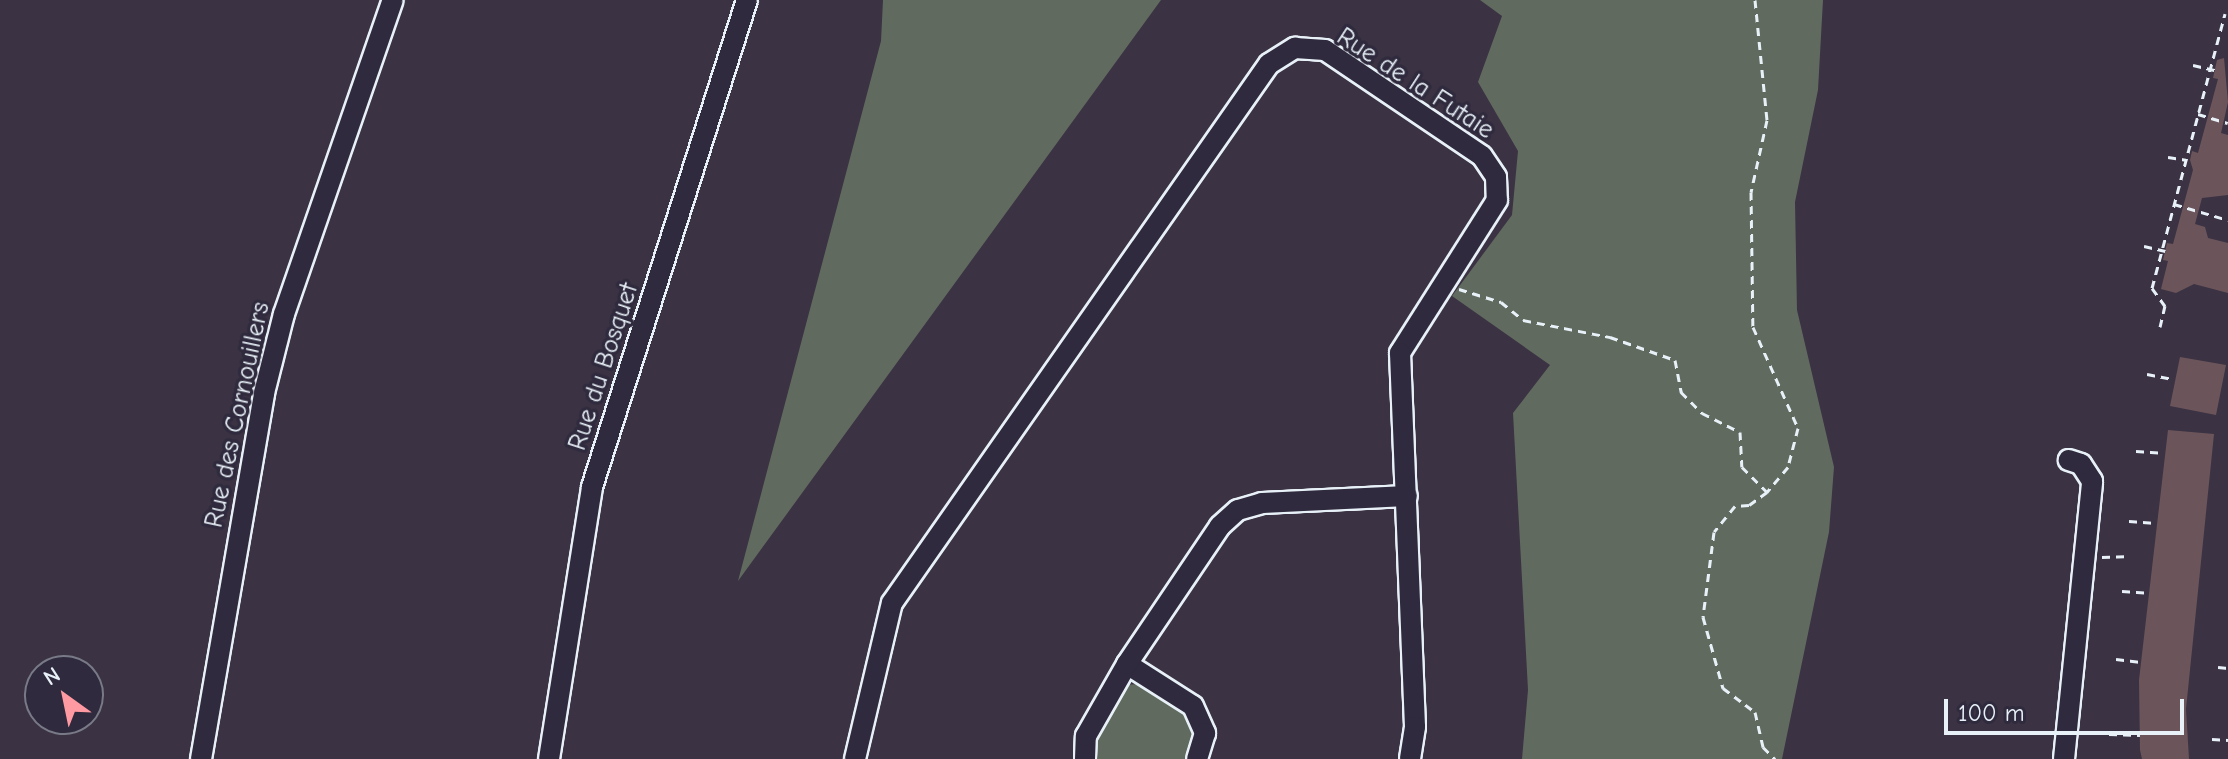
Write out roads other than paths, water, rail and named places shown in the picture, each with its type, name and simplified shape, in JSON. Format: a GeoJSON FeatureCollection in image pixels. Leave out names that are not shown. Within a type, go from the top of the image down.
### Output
{"type":"FeatureCollection","features":[{"type":"Feature","properties":{"kind":"street","name":"Rue des Cornouillers"},"geometry":{"type":"LineString","coordinates":[[201,759],[264,393],[284,314],[393,0]]}},
{"type":"Feature","properties":{"kind":"street","name":"Rue du Bosquet"},"geometry":{"type":"LineString","coordinates":[[549,759],[592,487],[747,0]]}},
{"type":"Feature","properties":{"kind":"street","name":"Rue de la Futaie"},"geometry":{"type":"LineString","coordinates":[[855,759],[892,603],[1269,64],[1295,48],[1325,50],[1482,156],[1496,177],[1497,200],[1400,353],[1415,727],[1410,759]]}},
{"type":"Feature","properties":{"kind":"street"},"geometry":{"type":"LineString","coordinates":[[2064,759],[2092,481],[2089,471],[2069,460]]}},
{"type":"Feature","properties":{"kind":"street"},"geometry":{"type":"LineString","coordinates":[[1085,759],[1086,736],[1127,664],[1220,526],[1238,510],[1262,503],[1407,496]]}},
{"type":"Feature","properties":{"kind":"street"},"geometry":{"type":"LineString","coordinates":[[1127,664],[1193,706],[1205,733],[1197,759]]}}]}
